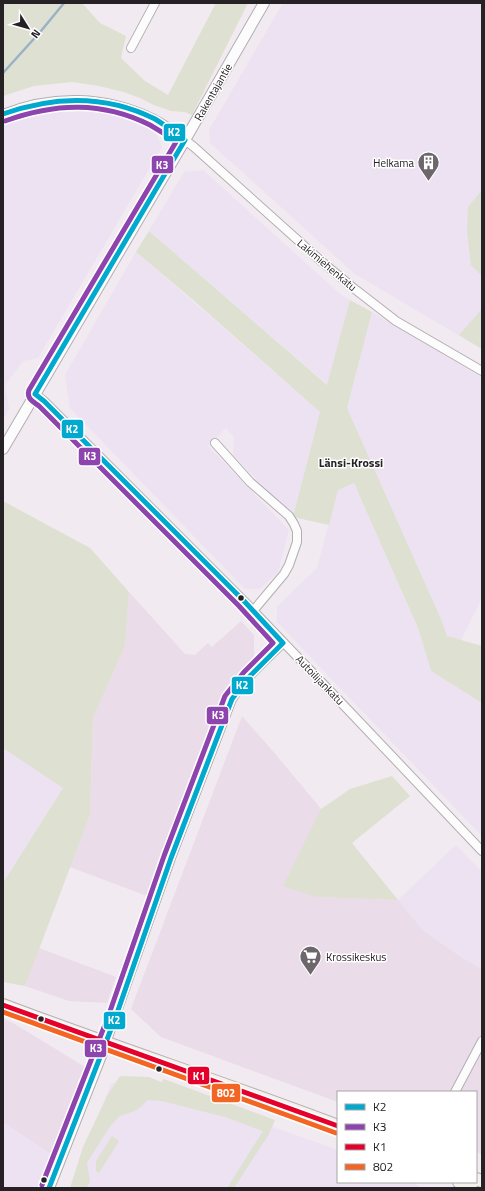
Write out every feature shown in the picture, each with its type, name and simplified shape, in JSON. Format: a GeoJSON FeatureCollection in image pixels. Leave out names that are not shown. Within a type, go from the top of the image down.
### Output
{"type":"FeatureCollection","features":[{"type":"Feature","properties":{"kind":"main road"},"geometry":{"type":"LineString","coordinates":[[3,1005],[106,1043],[281,1104],[337,1126]]}},
{"type":"Feature","properties":{"kind":"main road"},"geometry":{"type":"LineString","coordinates":[[461,1183],[470,1188]]}},
{"type":"Feature","properties":{"kind":"street"},"geometry":{"type":"LineString","coordinates":[[131,48],[155,3]]}},
{"type":"Feature","properties":{"kind":"street","name":"Rakentajantie"},"geometry":{"type":"LineString","coordinates":[[3,449],[264,3]]}},
{"type":"Feature","properties":{"kind":"street","name":"Lakimiehenkatu"},"geometry":{"type":"LineString","coordinates":[[3,114],[52,100],[70,99],[101,102],[128,109],[161,123],[194,147],[321,261],[396,321],[482,371]]}},
{"type":"Feature","properties":{"kind":"street","name":"Autoilijankatu"},"geometry":{"type":"LineString","coordinates":[[36,394],[253,611],[352,713],[482,851]]}},
{"type":"Feature","properties":{"kind":"street"},"geometry":{"type":"LineString","coordinates":[[215,443],[250,482],[289,516],[297,531],[297,542],[289,565],[284,574],[253,611]]}},
{"type":"Feature","properties":{"kind":"street"},"geometry":{"type":"LineString","coordinates":[[49,1188],[106,1043],[171,858],[232,699],[250,676],[283,642]]}},
{"type":"Feature","properties":{"kind":"street"},"geometry":{"type":"LineString","coordinates":[[456,1091],[482,1041]]}},
{"type":"Feature","properties":{"kind":"shaded area"},"geometry":{"type":"Polygon","coordinates":[[[3,3],[82,3],[100,23],[126,36],[121,58],[145,81],[168,95],[216,3],[248,3],[192,115],[185,112],[171,111],[124,92],[72,82],[34,86],[3,96],[3,3]]]}},
{"type":"Feature","properties":{"kind":"shaded area"},"geometry":{"type":"Polygon","coordinates":[[[283,3],[482,3],[482,349],[355,274],[210,143],[209,130],[283,3]]]}},
{"type":"Feature","properties":{"kind":"shaded area"},"geometry":{"type":"Polygon","coordinates":[[[66,109],[105,113],[141,124],[154,130],[162,147],[38,358],[23,361],[5,385],[9,409],[3,419],[3,122],[40,112],[66,109]]]}},
{"type":"Feature","properties":{"kind":"shaded area"},"geometry":{"type":"Polygon","coordinates":[[[203,170],[340,294],[350,300],[328,385],[149,231],[184,172],[203,170]]]}},
{"type":"Feature","properties":{"kind":"shaded area"},"geometry":{"type":"Polygon","coordinates":[[[482,190],[482,276],[471,265],[467,231],[468,207],[482,190]]]}},
{"type":"Feature","properties":{"kind":"shaded area"},"geometry":{"type":"Polygon","coordinates":[[[149,231],[327,385],[350,300],[372,312],[347,408],[441,619],[447,636],[482,646],[482,703],[431,671],[418,628],[354,483],[338,490],[329,525],[293,517],[320,412],[192,299],[136,252],[149,231]]]}},
{"type":"Feature","properties":{"kind":"shaded area"},"geometry":{"type":"Polygon","coordinates":[[[136,252],[320,412],[293,517],[233,455],[234,437],[226,428],[208,446],[289,530],[278,572],[260,589],[245,589],[70,408],[65,375],[136,252]]]}},
{"type":"Feature","properties":{"kind":"shaded area"},"geometry":{"type":"Polygon","coordinates":[[[482,309],[482,349],[459,335],[482,309]]]}},
{"type":"Feature","properties":{"kind":"shaded area"},"geometry":{"type":"Polygon","coordinates":[[[372,312],[482,378],[482,598],[461,640],[447,637],[441,619],[347,408],[372,312]]]}},
{"type":"Feature","properties":{"kind":"shaded area"},"geometry":{"type":"Polygon","coordinates":[[[354,483],[418,628],[431,671],[482,703],[482,836],[277,622],[277,607],[317,568],[338,490],[354,483]]]}},
{"type":"Feature","properties":{"kind":"shaded area"},"geometry":{"type":"Polygon","coordinates":[[[3,501],[90,548],[129,592],[125,646],[93,718],[90,815],[25,986],[3,982],[3,883],[63,788],[3,748],[3,501]]]}},
{"type":"Feature","properties":{"kind":"shaded area"},"geometry":{"type":"Polygon","coordinates":[[[129,592],[185,654],[195,655],[208,643],[212,647],[241,621],[254,635],[254,660],[226,687],[147,896],[70,867],[90,815],[93,718],[125,646],[129,592]]]}},
{"type":"Feature","properties":{"kind":"shaded area"},"geometry":{"type":"Polygon","coordinates":[[[3,686],[63,788],[3,883],[3,686]]]}},
{"type":"Feature","properties":{"kind":"shaded area"},"geometry":{"type":"Polygon","coordinates":[[[242,716],[336,827],[316,897],[398,900],[423,930],[461,957],[482,969],[482,1154],[477,1152],[477,1091],[337,1091],[337,1102],[161,1037],[131,1009],[242,716]]]}},
{"type":"Feature","properties":{"kind":"shaded area"},"geometry":{"type":"Polygon","coordinates":[[[392,776],[410,796],[352,843],[398,900],[316,897],[283,886],[321,809],[350,789],[392,776]]]}},
{"type":"Feature","properties":{"kind":"shaded area"},"geometry":{"type":"Polygon","coordinates":[[[456,845],[482,872],[482,969],[461,957],[423,930],[398,900],[456,845]]]}},
{"type":"Feature","properties":{"kind":"shaded area"},"geometry":{"type":"Polygon","coordinates":[[[39,948],[116,977],[107,1003],[69,1001],[25,986],[39,948]]]}},
{"type":"Feature","properties":{"kind":"shaded area"},"geometry":{"type":"Polygon","coordinates":[[[3,1019],[13,1023],[85,1067],[52,1155],[3,1122],[3,1019]]]}},
{"type":"Feature","properties":{"kind":"shaded area"},"geometry":{"type":"Polygon","coordinates":[[[120,1076],[149,1077],[161,1082],[164,1079],[275,1120],[269,1134],[234,1188],[227,1188],[263,1131],[225,1117],[162,1101],[148,1100],[137,1110],[120,1116],[111,1125],[87,1163],[90,1182],[86,1188],[70,1188],[83,1147],[107,1096],[120,1076]]]}},
{"type":"Feature","properties":{"kind":"shaded area"},"geometry":{"type":"Polygon","coordinates":[[[111,1083],[119,1083],[205,1103],[337,1150],[337,1183],[414,1183],[423,1188],[72,1188],[111,1083]]]}},
{"type":"Feature","properties":{"kind":"shaded area"},"geometry":{"type":"Polygon","coordinates":[[[3,1122],[52,1155],[40,1188],[3,1188],[3,1122]]]}},
{"type":"Feature","properties":{"kind":"shaded area"},"geometry":{"type":"Polygon","coordinates":[[[112,1136],[119,1141],[99,1173],[96,1171],[96,1161],[112,1136]]]}},
{"type":"Feature","properties":{"kind":"waterway"},"geometry":{"type":"LineString","coordinates":[[3,73],[64,3]]}},
{"type":"Feature","properties":{"kind":"transit line","name":"K2"},"geometry":{"type":"LineString","coordinates":[[3,114],[22,108],[60,101],[79,100],[98,102],[117,105],[155,119],[185,140],[35,394],[44,401],[244,601],[283,643],[249,677],[232,699],[171,858],[115,1019],[49,1188]]}},
{"type":"Feature","properties":{"kind":"transit line","name":"K3"},"geometry":{"type":"LineString","coordinates":[[5,121],[24,115],[60,108],[96,108],[132,117],[150,125],[176,142],[28,393],[31,400],[39,406],[239,606],[273,643],[244,672],[225,696],[164,856],[108,1017],[42,1185]]}},
{"type":"Feature","properties":{"kind":"transit line","name":"K1"},"geometry":{"type":"LineString","coordinates":[[3,1005],[337,1126]]}},
{"type":"Feature","properties":{"kind":"transit line","name":"802"},"geometry":{"type":"LineString","coordinates":[[3,1012],[336,1133]]}},
{"type":"Feature","properties":{"kind":"place","name":"Helkama"},"geometry":{"type":"Point","coordinates":[429,182]}},
{"type":"Feature","properties":{"kind":"place","name":"Krossikeskus"},"geometry":{"type":"Point","coordinates":[310,976]}},
{"type":"Feature","properties":{"kind":"district","name":"Länsi-Krossi"},"geometry":{"type":"Point","coordinates":[351,463]}}]}
